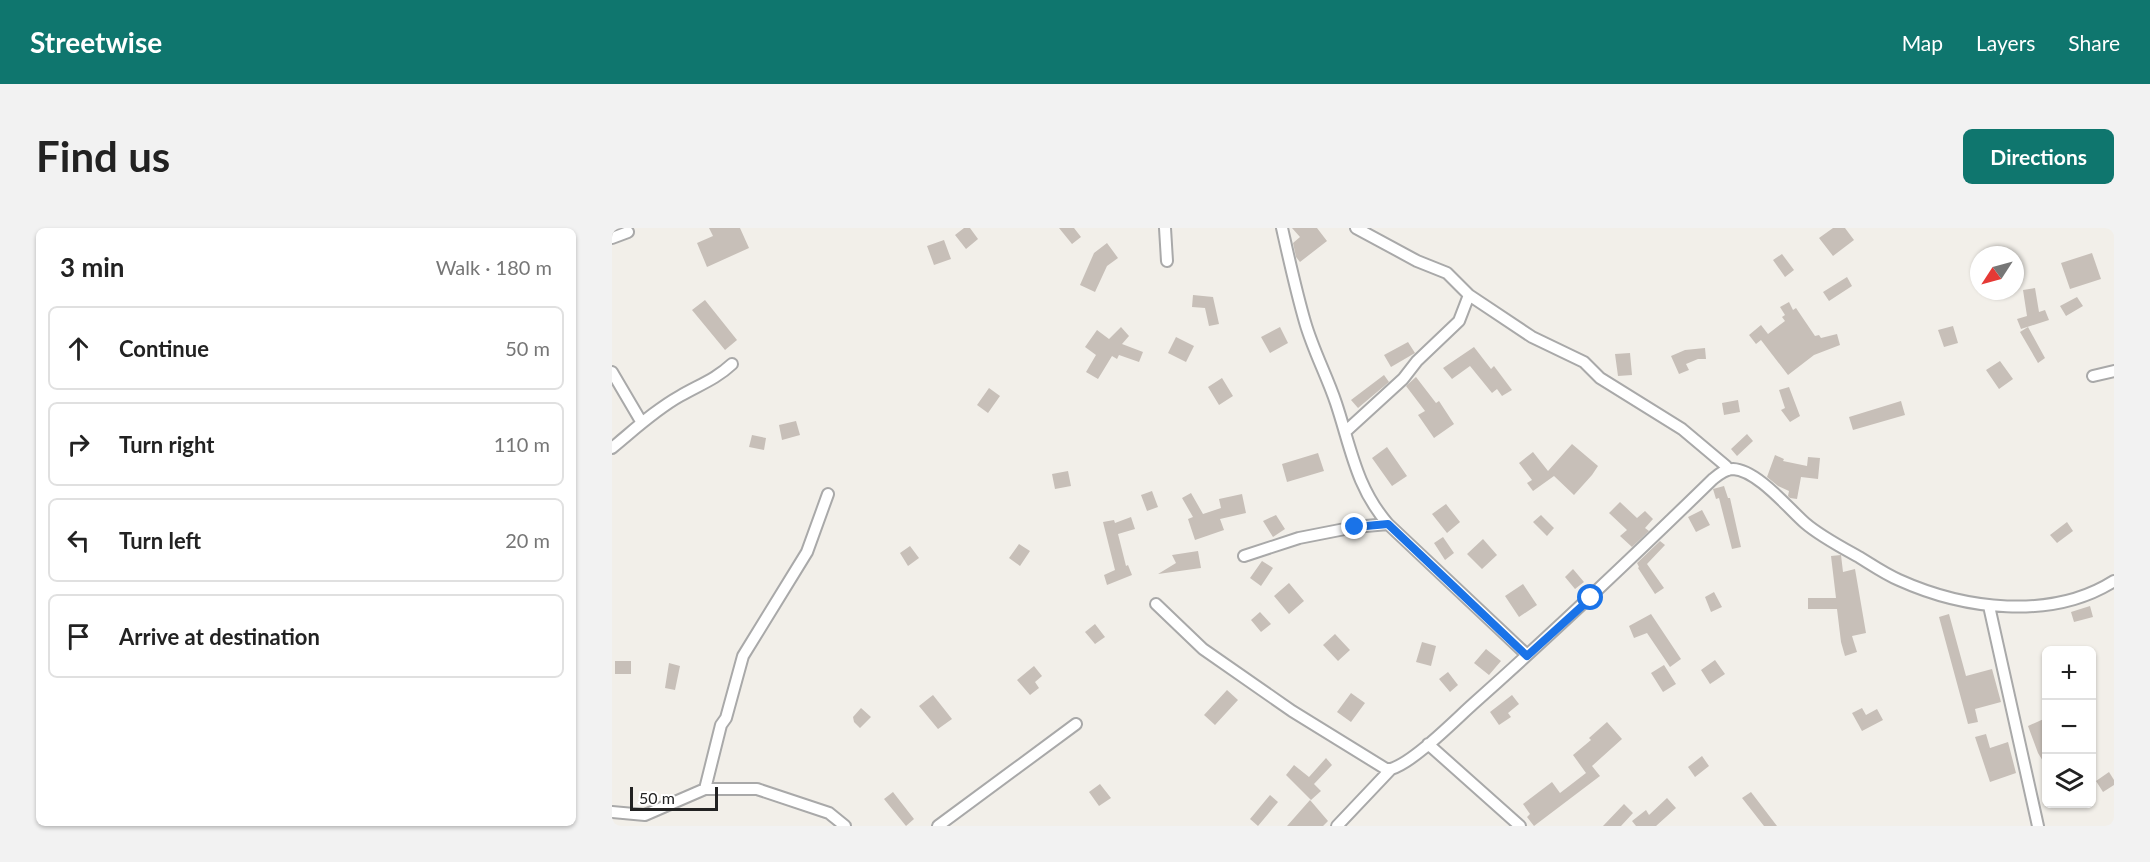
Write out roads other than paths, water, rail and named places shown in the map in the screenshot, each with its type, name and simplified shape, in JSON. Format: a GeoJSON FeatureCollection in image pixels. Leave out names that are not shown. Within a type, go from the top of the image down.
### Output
{"type":"FeatureCollection","features":[{"type":"Feature","properties":{"kind":"street"},"geometry":{"type":"LineString","coordinates":[[1165,228],[1167,261]]}},
{"type":"Feature","properties":{"kind":"street"},"geometry":{"type":"LineString","coordinates":[[1282,228],[1305,323],[1336,402],[1350,455],[1365,490],[1388,524],[1527,656]]}},
{"type":"Feature","properties":{"kind":"street"},"geometry":{"type":"LineString","coordinates":[[1356,228],[1417,261],[1447,273],[1469,295],[1532,337],[1584,362],[1600,378],[1682,429],[1728,470]]}},
{"type":"Feature","properties":{"kind":"street"},"geometry":{"type":"LineString","coordinates":[[612,238],[628,232]]}},
{"type":"Feature","properties":{"kind":"street"},"geometry":{"type":"LineString","coordinates":[[1344,432],[1403,379],[1417,361],[1459,321],[1469,295]]}},
{"type":"Feature","properties":{"kind":"street"},"geometry":{"type":"LineString","coordinates":[[612,448],[642,423],[681,396],[714,378],[732,364]]}},
{"type":"Feature","properties":{"kind":"street"},"geometry":{"type":"LineString","coordinates":[[2093,375],[2114,371]]}},
{"type":"Feature","properties":{"kind":"street"},"geometry":{"type":"LineString","coordinates":[[612,372],[642,423]]}},
{"type":"Feature","properties":{"kind":"street"},"geometry":{"type":"LineString","coordinates":[[1336,826],[1391,769],[1428,744],[1591,598],[1713,479],[1728,470],[1734,469],[1749,476],[1776,494],[1806,524],[1848,551],[1899,580],[1948,597],[1989,606],[2043,606],[2084,596],[2114,581]]}},
{"type":"Feature","properties":{"kind":"street"},"geometry":{"type":"LineString","coordinates":[[705,789],[721,726],[726,718],[743,656],[807,552],[828,494]]}},
{"type":"Feature","properties":{"kind":"street"},"geometry":{"type":"LineString","coordinates":[[1244,556],[1299,538],[1355,527],[1388,524]]}},
{"type":"Feature","properties":{"kind":"street"},"geometry":{"type":"LineString","coordinates":[[1155,604],[1203,649],[1292,711],[1386,769],[1391,769]]}},
{"type":"Feature","properties":{"kind":"street"},"geometry":{"type":"LineString","coordinates":[[1989,606],[2038,826]]}},
{"type":"Feature","properties":{"kind":"street"},"geometry":{"type":"LineString","coordinates":[[938,826],[1076,724]]}},
{"type":"Feature","properties":{"kind":"street"},"geometry":{"type":"LineString","coordinates":[[1428,744],[1520,826]]}},
{"type":"Feature","properties":{"kind":"street"},"geometry":{"type":"LineString","coordinates":[[612,812],[645,814],[705,789],[757,789],[829,813],[845,826]]}}]}
